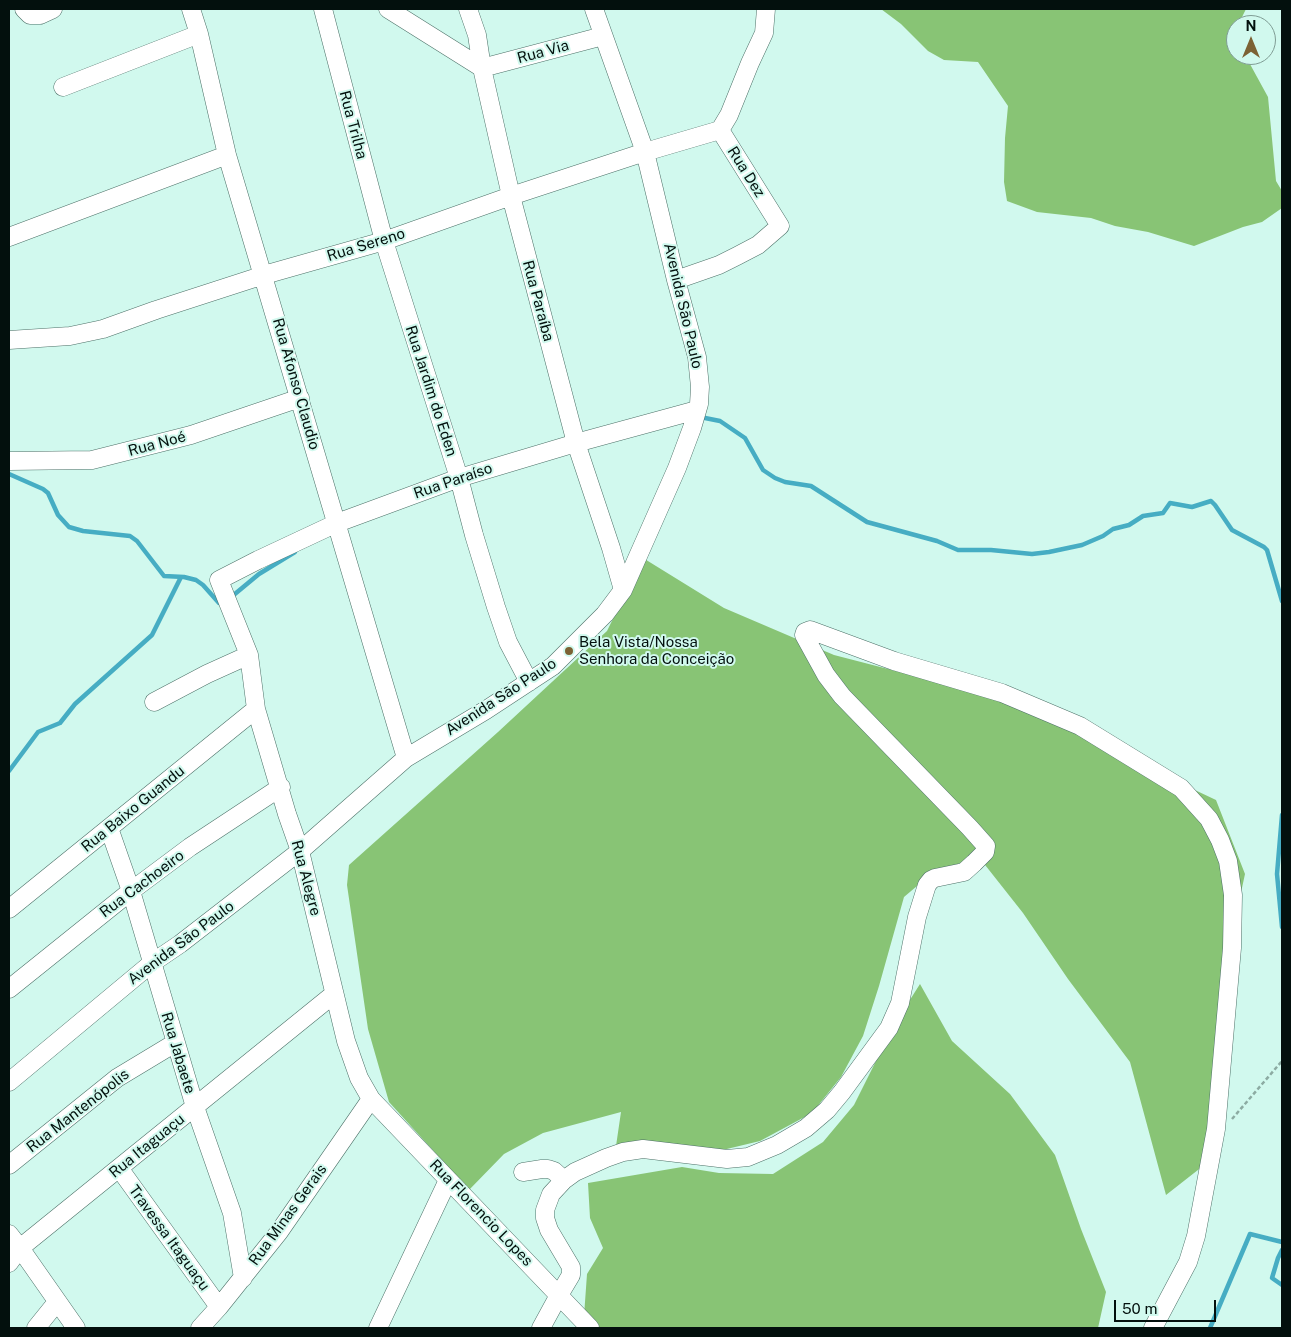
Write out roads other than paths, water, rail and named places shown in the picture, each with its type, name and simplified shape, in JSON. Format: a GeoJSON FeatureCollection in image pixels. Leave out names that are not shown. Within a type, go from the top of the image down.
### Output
{"type":"FeatureCollection","features":[{"type":"Feature","properties":{"kind":"street"},"geometry":{"type":"LineString","coordinates":[[24,9],[30,15],[37,16],[53,9]]}},
{"type":"Feature","properties":{"kind":"street","name":"Rua Afonso Claudio"},"geometry":{"type":"LineString","coordinates":[[191,9],[199,34],[227,155],[406,758]]}},
{"type":"Feature","properties":{"kind":"street","name":"Rua Trilha"},"geometry":{"type":"LineString","coordinates":[[323,9],[384,241]]}},
{"type":"Feature","properties":{"kind":"street"},"geometry":{"type":"LineString","coordinates":[[388,9],[482,68]]}},
{"type":"Feature","properties":{"kind":"street","name":"Rua Paraíba"},"geometry":{"type":"LineString","coordinates":[[468,9],[477,35],[482,68],[511,196],[576,442],[623,590]]}},
{"type":"Feature","properties":{"kind":"street","name":"Avenida São Paulo"},"geometry":{"type":"LineString","coordinates":[[9,1082],[152,963],[300,851],[406,758],[553,666],[584,637],[623,590],[677,468],[692,428],[700,387],[697,357],[645,152],[594,9]]}},
{"type":"Feature","properties":{"kind":"street","name":"Rua Dez"},"geometry":{"type":"LineString","coordinates":[[676,280],[737,256],[758,245],[780,226],[720,130],[730,115],[764,33],[766,9]]}},
{"type":"Feature","properties":{"kind":"street"},"geometry":{"type":"LineString","coordinates":[[64,87],[199,34]]}},
{"type":"Feature","properties":{"kind":"street","name":"Rua Via"},"geometry":{"type":"LineString","coordinates":[[482,68],[603,36]]}},
{"type":"Feature","properties":{"kind":"street","name":"Rua Sereno"},"geometry":{"type":"LineString","coordinates":[[9,340],[82,335],[264,275],[384,241],[511,196],[645,152],[720,130]]}},
{"type":"Feature","properties":{"kind":"street"},"geometry":{"type":"LineString","coordinates":[[9,237],[227,155]]}},
{"type":"Feature","properties":{"kind":"street","name":"Rua Jardim do Eden"},"geometry":{"type":"LineString","coordinates":[[384,241],[459,478],[496,607],[508,642],[529,682]]}},
{"type":"Feature","properties":{"kind":"street","name":"Rua Noé"},"geometry":{"type":"LineString","coordinates":[[9,461],[92,460],[190,435],[300,398]]}},
{"type":"Feature","properties":{"kind":"street","name":"Rua Paraíso"},"geometry":{"type":"LineString","coordinates":[[219,580],[337,523],[459,478],[576,442],[697,410]]}},
{"type":"Feature","properties":{"kind":"street","name":"Rua Alegre"},"geometry":{"type":"LineString","coordinates":[[219,580],[249,655],[256,709],[300,851],[346,1041],[354,1065],[371,1099]]}},
{"type":"Feature","properties":{"kind":"street"},"geometry":{"type":"LineString","coordinates":[[541,1328],[558,1295],[570,1279],[572,1270],[549,1230],[545,1210],[551,1194],[564,1180],[575,1172],[606,1158],[623,1152],[644,1149],[727,1159],[748,1157],[777,1145],[806,1128],[827,1110],[842,1092],[889,1028],[900,1003],[917,918],[927,885],[935,878],[964,872],[985,852],[986,846],[970,828],[842,696],[826,675],[804,635],[805,632],[810,630],[894,661],[1002,693],[1080,726],[1181,788],[1209,819],[1220,840],[1228,861],[1233,894],[1232,948],[1216,1129],[1196,1236],[1188,1262],[1152,1328]]}},
{"type":"Feature","properties":{"kind":"street"},"geometry":{"type":"LineString","coordinates":[[154,702],[207,674],[249,655]]}},
{"type":"Feature","properties":{"kind":"street","name":"Rua Baixo Guandu"},"geometry":{"type":"LineString","coordinates":[[9,909],[256,709]]}},
{"type":"Feature","properties":{"kind":"street","name":"Rua Cachoeiro"},"geometry":{"type":"LineString","coordinates":[[9,989],[131,891],[190,847],[281,787]]}},
{"type":"Feature","properties":{"kind":"street","name":"Rua Jabaete"},"geometry":{"type":"LineString","coordinates":[[109,828],[131,891],[195,1107],[232,1213],[242,1278]]}},
{"type":"Feature","properties":{"kind":"street","name":"Rua Itaguaçu"},"geometry":{"type":"LineString","coordinates":[[9,1263],[20,1248],[334,994]]}},
{"type":"Feature","properties":{"kind":"street","name":"Rua Mantenópolis"},"geometry":{"type":"LineString","coordinates":[[9,1165],[116,1078],[175,1043]]}},
{"type":"Feature","properties":{"kind":"street","name":"Rua Florencio Lopes"},"geometry":{"type":"LineString","coordinates":[[371,1099],[590,1328]]}},
{"type":"Feature","properties":{"kind":"street","name":"Rua Minas Gerais"},"geometry":{"type":"LineString","coordinates":[[200,1328],[279,1232],[371,1099]]}},
{"type":"Feature","properties":{"kind":"street","name":"Travessa Itaguaçu"},"geometry":{"type":"LineString","coordinates":[[119,1168],[219,1307]]}},
{"type":"Feature","properties":{"kind":"street"},"geometry":{"type":"LineString","coordinates":[[523,1172],[548,1169],[554,1171],[564,1180]]}},
{"type":"Feature","properties":{"kind":"street"},"geometry":{"type":"LineString","coordinates":[[378,1328],[448,1180]]}},
{"type":"Feature","properties":{"kind":"street"},"geometry":{"type":"LineString","coordinates":[[9,1234],[76,1328]]}},
{"type":"Feature","properties":{"kind":"street"},"geometry":{"type":"LineString","coordinates":[[36,1328],[57,1302]]}},
{"type":"Feature","properties":{"kind":"waterway"},"geometry":{"type":"LineString","coordinates":[[700,417],[720,421],[745,438],[763,470],[775,478],[785,482],[811,486],[867,522],[937,541],[958,550],[991,550],[1032,554],[1049,552],[1082,545],[1103,536],[1113,529],[1129,525],[1143,516],[1163,513],[1170,503],[1192,507],[1211,501],[1232,530],[1267,550],[1282,601]]}},
{"type":"Feature","properties":{"kind":"waterway"},"geometry":{"type":"LineString","coordinates":[[9,474],[48,493],[58,515],[69,527],[83,531],[130,536],[137,541],[164,576],[196,580],[219,603],[223,602]]}},
{"type":"Feature","properties":{"kind":"waterway"},"geometry":{"type":"LineString","coordinates":[[230,598],[259,574],[295,552]]}},
{"type":"Feature","properties":{"kind":"waterway"},"geometry":{"type":"LineString","coordinates":[[9,771],[38,732],[60,723],[75,704],[152,635],[181,577]]}},
{"type":"Feature","properties":{"kind":"waterway"},"geometry":{"type":"LineString","coordinates":[[1282,815],[1277,874],[1282,927]]}},
{"type":"Feature","properties":{"kind":"waterway"},"geometry":{"type":"LineString","coordinates":[[1210,1328],[1250,1234],[1282,1242]]}},
{"type":"Feature","properties":{"kind":"waterway"},"geometry":{"type":"LineString","coordinates":[[1282,1250],[1272,1278],[1282,1285]]}},
{"type":"Feature","properties":{"kind":"place","name":"Bela Vista/Nossa Senhora da Conceição"},"geometry":{"type":"Point","coordinates":[569,651]}}]}
